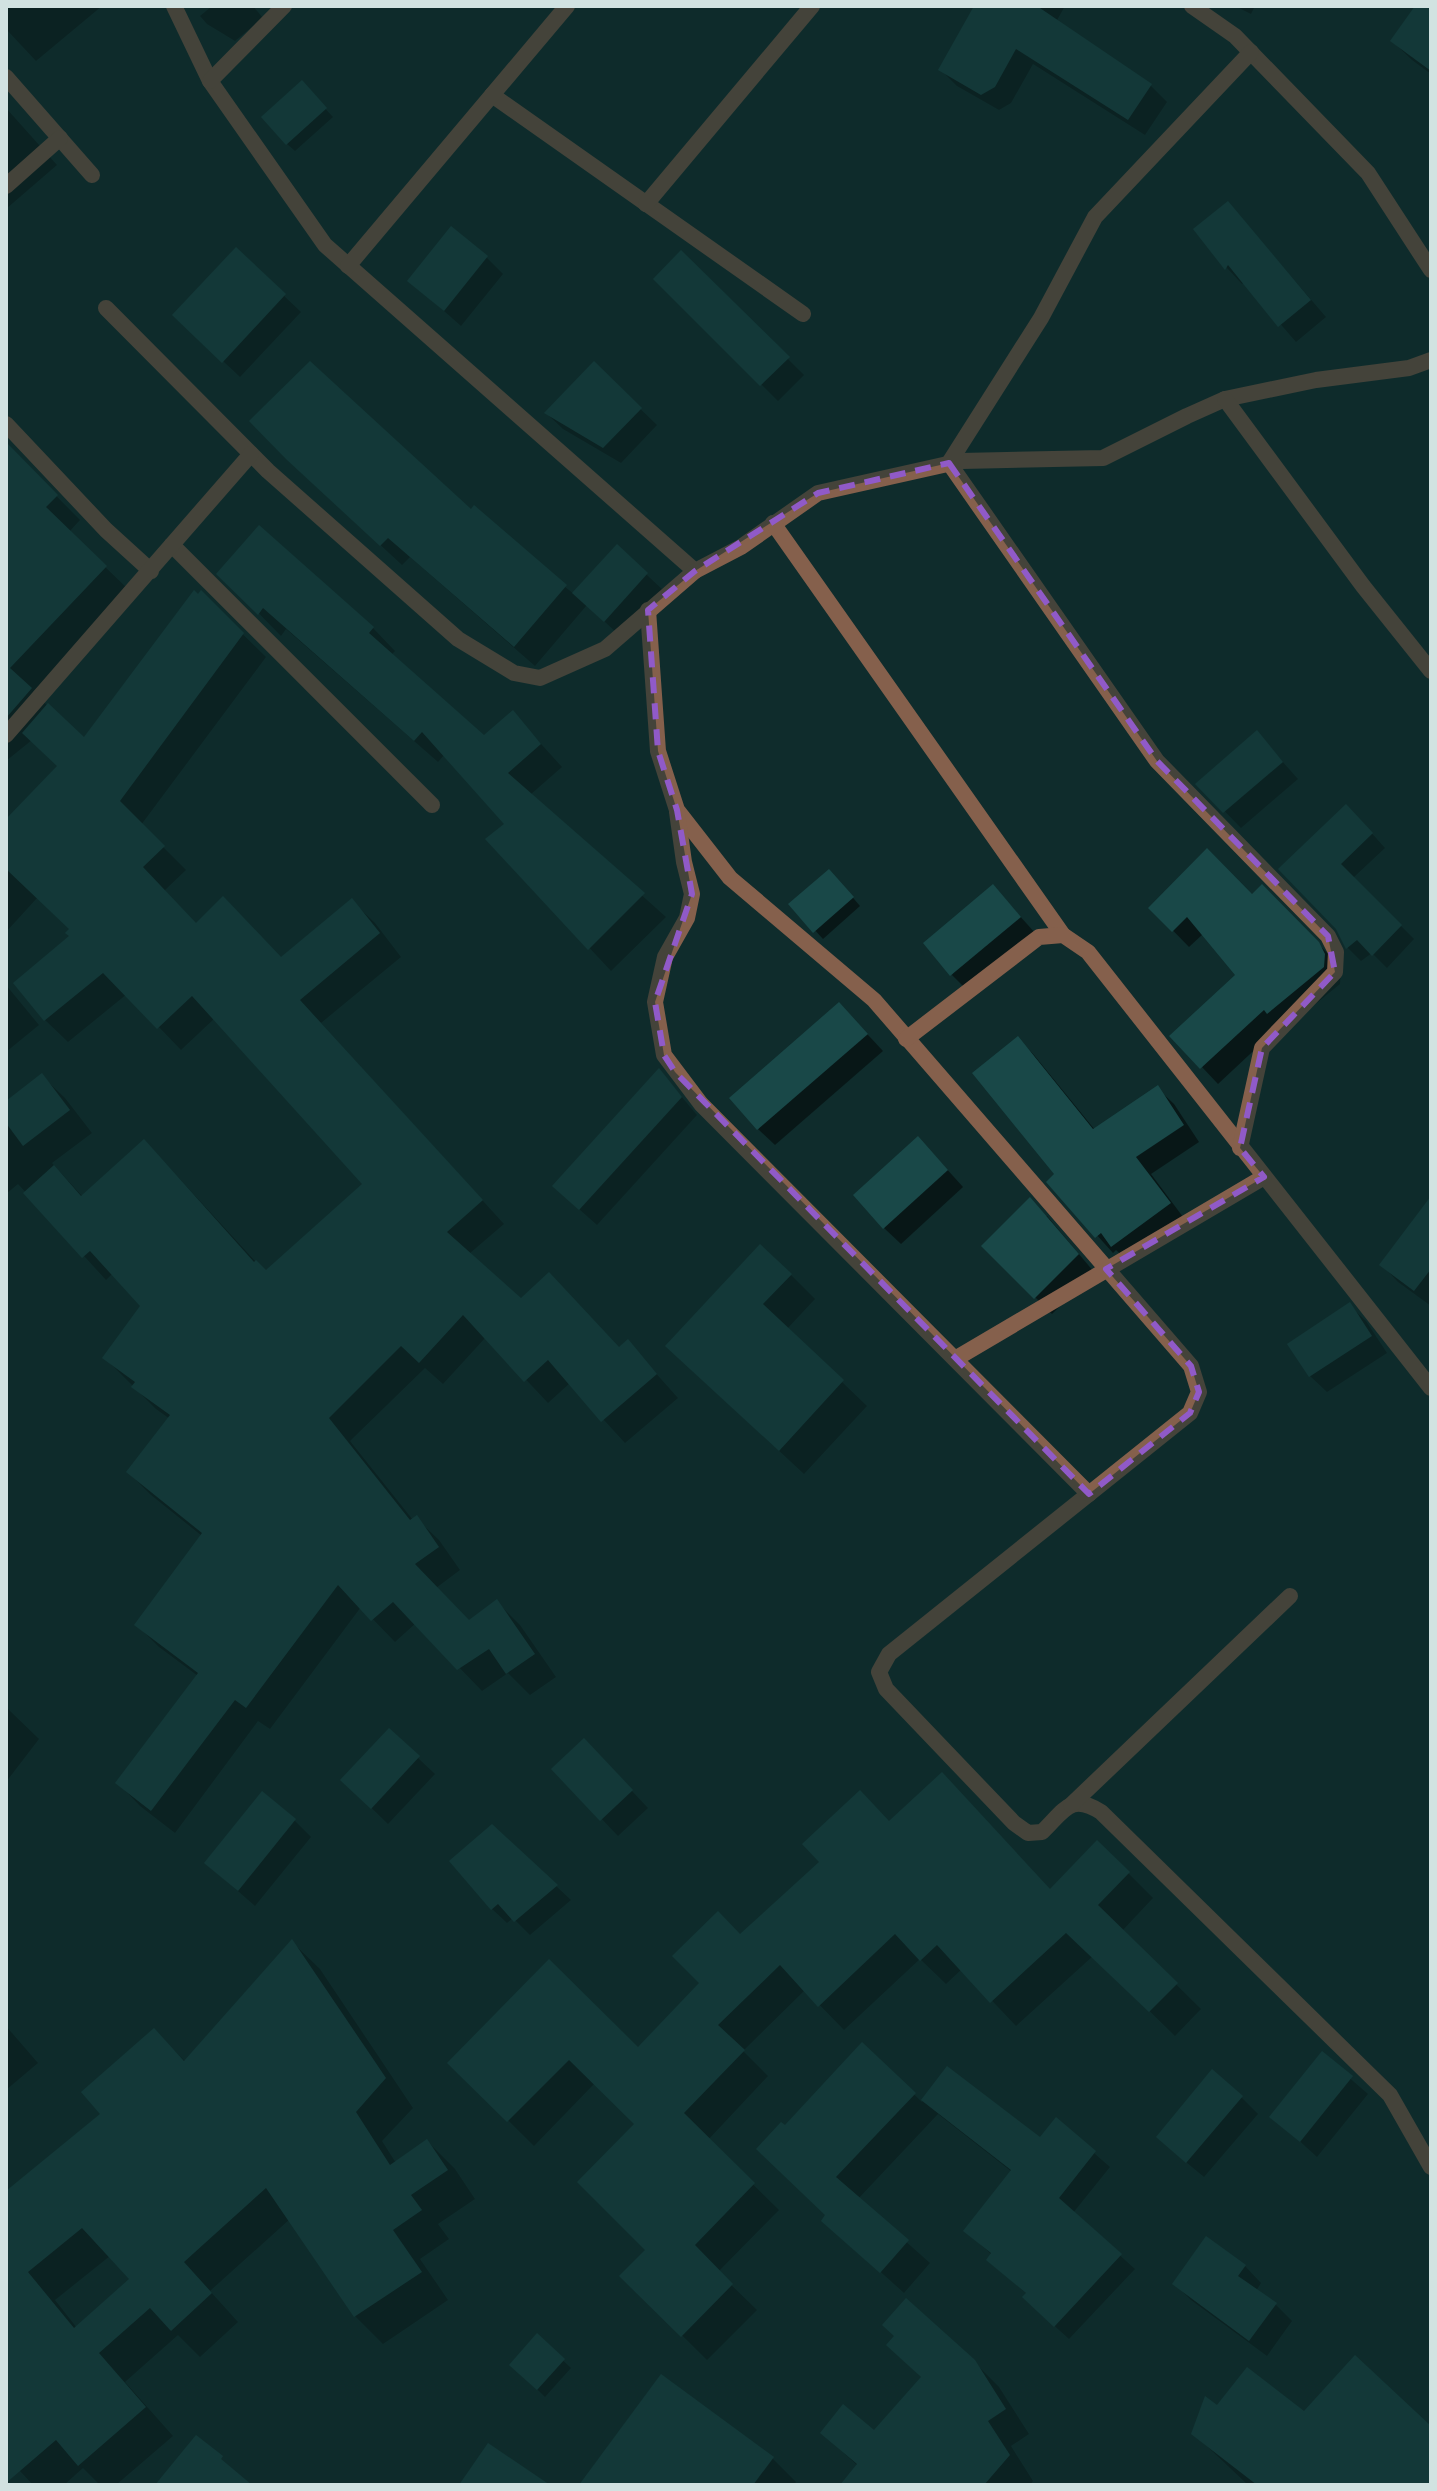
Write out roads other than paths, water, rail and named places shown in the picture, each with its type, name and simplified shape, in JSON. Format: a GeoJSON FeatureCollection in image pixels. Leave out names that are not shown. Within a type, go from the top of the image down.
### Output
{"type":"FeatureCollection","features":[{"type":"Feature","properties":{"kind":"street"},"geometry":{"type":"LineString","coordinates":[[174,6],[210,81],[325,245],[695,571]]}},
{"type":"Feature","properties":{"kind":"street"},"geometry":{"type":"LineString","coordinates":[[210,81],[284,6]]}},
{"type":"Feature","properties":{"kind":"street"},"geometry":{"type":"LineString","coordinates":[[348,266],[567,6]]}},
{"type":"Feature","properties":{"kind":"street"},"geometry":{"type":"LineString","coordinates":[[646,204],[812,6]]}},
{"type":"Feature","properties":{"kind":"street"},"geometry":{"type":"LineString","coordinates":[[1192,6],[1235,36],[1368,173],[1431,270]]}},
{"type":"Feature","properties":{"kind":"street"},"geometry":{"type":"LineString","coordinates":[[949,463],[1041,318],[1095,217],[1251,52]]}},
{"type":"Feature","properties":{"kind":"street"},"geometry":{"type":"LineString","coordinates":[[6,77],[92,175]]}},
{"type":"Feature","properties":{"kind":"street"},"geometry":{"type":"LineString","coordinates":[[492,95],[803,314]]}},
{"type":"Feature","properties":{"kind":"street"},"geometry":{"type":"LineString","coordinates":[[6,186],[60,138]]}},
{"type":"Feature","properties":{"kind":"street"},"geometry":{"type":"LineString","coordinates":[[106,308],[251,454],[458,639],[514,673],[540,678],[605,649],[695,571],[741,547],[818,493],[961,461],[1103,458],[1225,399],[1316,380],[1409,368],[1431,360]]}},
{"type":"Feature","properties":{"kind":"street"},"geometry":{"type":"LineString","coordinates":[[1225,399],[1363,586],[1431,671]]}},
{"type":"Feature","properties":{"kind":"street"},"geometry":{"type":"LineString","coordinates":[[6,424],[106,530],[151,571]]}},
{"type":"Feature","properties":{"kind":"street"},"geometry":{"type":"LineString","coordinates":[[6,735],[251,454]]}},
{"type":"Feature","properties":{"kind":"street"},"geometry":{"type":"LineString","coordinates":[[949,463],[1157,761],[1328,936],[1336,952],[1335,972],[1262,1048],[1240,1148]]}},
{"type":"Feature","properties":{"kind":"street"},"geometry":{"type":"LineString","coordinates":[[773,523],[1063,935],[1088,952],[1431,1388]]}},
{"type":"Feature","properties":{"kind":"street"},"geometry":{"type":"LineString","coordinates":[[172,545],[432,805]]}},
{"type":"Feature","properties":{"kind":"street"},"geometry":{"type":"LineString","coordinates":[[648,610],[658,751],[677,810],[692,894],[687,918],[665,957],[655,1002],[664,1055],[701,1104],[1089,1494]]}},
{"type":"Feature","properties":{"kind":"street"},"geometry":{"type":"LineString","coordinates":[[677,810],[730,878],[874,1000],[1191,1366],[1199,1392],[1190,1413],[889,1654],[879,1672],[886,1689],[1014,1823],[1028,1833],[1042,1832],[1290,1596]]}},
{"type":"Feature","properties":{"kind":"street"},"geometry":{"type":"LineString","coordinates":[[906,1039],[1039,937],[1063,935]]}},
{"type":"Feature","properties":{"kind":"street"},"geometry":{"type":"LineString","coordinates":[[955,1359],[1264,1177]]}},
{"type":"Feature","properties":{"kind":"street"},"geometry":{"type":"LineString","coordinates":[[1071,1805],[1086,1803],[1101,1812],[1390,2095],[1431,2167]]}}]}
